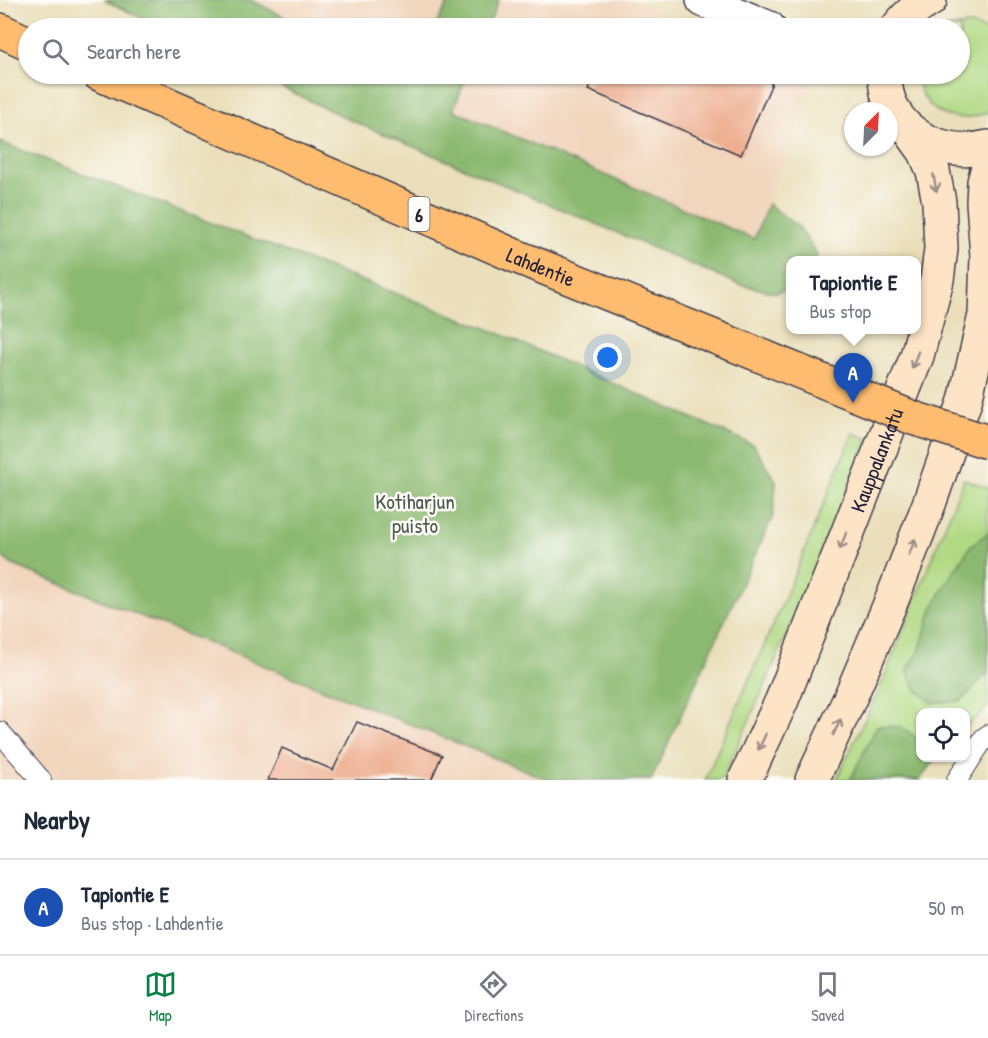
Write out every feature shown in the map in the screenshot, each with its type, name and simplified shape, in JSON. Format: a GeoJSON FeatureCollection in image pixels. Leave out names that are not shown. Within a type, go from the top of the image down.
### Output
{"type":"FeatureCollection","features":[{"type":"Feature","properties":{"kind":"highway"},"geometry":{"type":"LineString","coordinates":[[0,30],[18,38]]}},
{"type":"Feature","properties":{"kind":"highway","name":"Lahdentie"},"geometry":{"type":"LineString","coordinates":[[122,84],[513,255],[913,418],[988,442]]}},
{"type":"Feature","properties":{"kind":"main road"},"geometry":{"type":"LineString","coordinates":[[905,18],[920,5],[930,0]]}},
{"type":"Feature","properties":{"kind":"main road","name":"Kauppalankatu"},"geometry":{"type":"LineString","coordinates":[[745,780],[782,700],[917,356],[936,280],[941,249],[939,202],[933,171],[925,152],[894,109],[885,84]]}},
{"type":"Feature","properties":{"kind":"main road"},"geometry":{"type":"LineString","coordinates":[[910,131],[931,144],[952,150],[971,151],[988,147]]}},
{"type":"Feature","properties":{"kind":"main road"},"geometry":{"type":"LineString","coordinates":[[812,780],[893,597],[965,401],[986,315],[987,257],[983,202],[984,182],[988,167]]}},
{"type":"Feature","properties":{"kind":"street"},"geometry":{"type":"LineString","coordinates":[[703,0],[745,18]]}},
{"type":"Feature","properties":{"kind":"lane"},"geometry":{"type":"LineString","coordinates":[[0,732],[41,780]]}},
{"type":"Feature","properties":{"kind":"lane"},"geometry":{"type":"LineString","coordinates":[[957,780],[988,735]]}},
{"type":"Feature","properties":{"kind":"shaded area"},"geometry":{"type":"Polygon","coordinates":[[[211,0],[635,0],[672,18],[245,18],[211,0]]]}},
{"type":"Feature","properties":{"kind":"shaded area"},"geometry":{"type":"Polygon","coordinates":[[[382,84],[813,84],[754,239],[382,84]]]}},
{"type":"Feature","properties":{"kind":"shaded area"},"geometry":{"type":"Polygon","coordinates":[[[0,555],[11,564],[549,780],[0,780],[0,555]]]}},
{"type":"Feature","properties":{"kind":"green space"},"geometry":{"type":"Polygon","coordinates":[[[104,0],[251,0],[286,18],[141,18],[104,0]]]}},
{"type":"Feature","properties":{"kind":"green space"},"geometry":{"type":"Polygon","coordinates":[[[450,0],[499,0],[491,18],[440,18],[450,0]]]}},
{"type":"Feature","properties":{"kind":"green space"},"geometry":{"type":"Polygon","coordinates":[[[970,25],[988,32],[988,112],[961,118],[944,114],[930,105],[918,84],[970,84],[970,25]]]}},
{"type":"Feature","properties":{"kind":"green space"},"geometry":{"type":"Polygon","coordinates":[[[275,84],[464,84],[453,110],[754,239],[768,204],[800,228],[817,255],[786,256],[786,289],[776,293],[738,284],[348,119],[275,84]]]}},
{"type":"Feature","properties":{"kind":"green space","name":"Kotiharjun puisto"},"geometry":{"type":"Polygon","coordinates":[[[0,142],[491,330],[754,445],[776,482],[773,516],[651,780],[549,780],[11,564],[0,555],[0,142]]]}},
{"type":"Feature","properties":{"kind":"green space"},"geometry":{"type":"Polygon","coordinates":[[[853,433],[869,439],[765,685],[722,780],[705,780],[787,593],[853,433]]]}},
{"type":"Feature","properties":{"kind":"green space"},"geometry":{"type":"Polygon","coordinates":[[[964,479],[988,488],[988,707],[970,723],[970,708],[916,708],[916,762],[919,762],[913,780],[836,780],[879,690],[964,479]]]}},
{"type":"Feature","properties":{"kind":"green space"},"geometry":{"type":"Polygon","coordinates":[[[988,533],[988,672],[961,701],[932,703],[916,689],[907,671],[919,652],[932,609],[947,582],[971,545],[988,533]]]}},
{"type":"Feature","properties":{"kind":"green space"},"geometry":{"type":"Polygon","coordinates":[[[877,726],[902,727],[916,738],[916,762],[932,762],[920,780],[850,780],[877,726]]]}},
{"type":"Feature","properties":{"kind":"building"},"geometry":{"type":"Polygon","coordinates":[[[591,84],[772,84],[741,155],[588,90],[591,84]]]}},
{"type":"Feature","properties":{"kind":"building"},"geometry":{"type":"Polygon","coordinates":[[[357,722],[442,755],[431,780],[268,780],[282,748],[333,770],[357,722]]]}},
{"type":"Feature","properties":{"kind":"place","name":"Tapiontie E"},"geometry":{"type":"Point","coordinates":[853,403]}}]}
